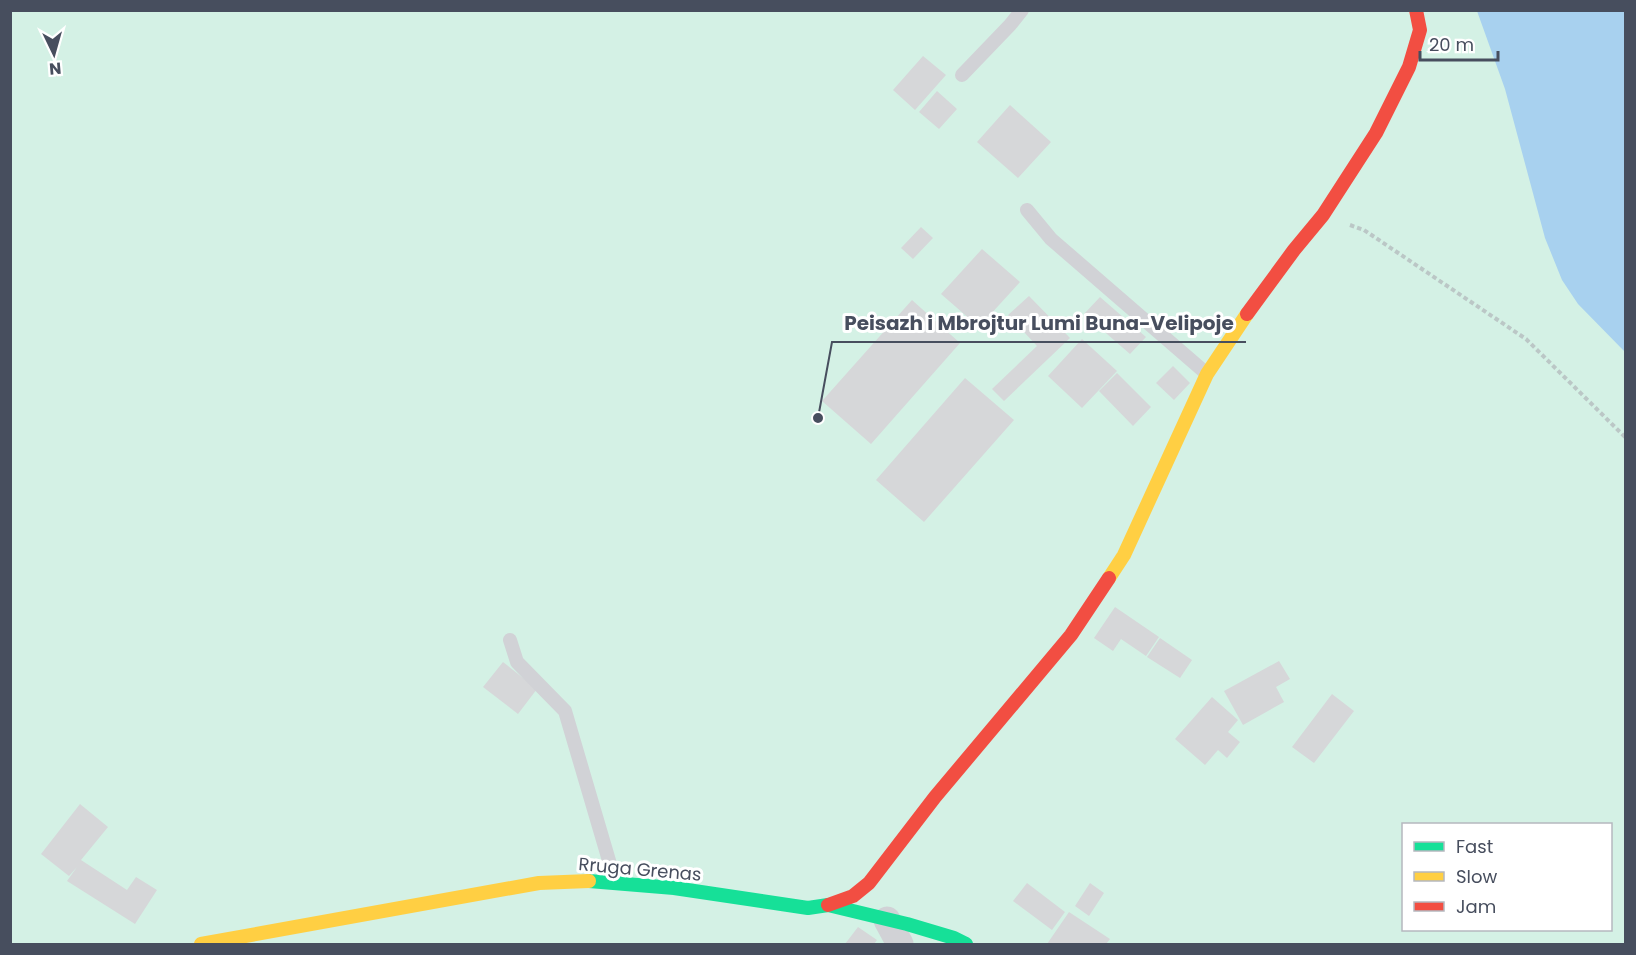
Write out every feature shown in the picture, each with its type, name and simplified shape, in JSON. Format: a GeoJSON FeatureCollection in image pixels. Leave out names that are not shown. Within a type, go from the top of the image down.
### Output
{"type":"FeatureCollection","features":[{"type":"Feature","properties":{"kind":"street"},"geometry":{"type":"LineString","coordinates":[[828,905],[853,897],[869,883],[935,797],[1071,635],[1124,555],[1208,374],[1231,336],[1323,215],[1376,133],[1408,67],[1420,30],[1416,10]]}},
{"type":"Feature","properties":{"kind":"street","name":"Rruga Grenas"},"geometry":{"type":"LineString","coordinates":[[201,945],[539,883],[591,880],[615,881],[808,908],[828,905],[954,938],[966,945]]}},
{"type":"Feature","properties":{"kind":"street"},"geometry":{"type":"LineString","coordinates":[[886,920],[900,945]]}},
{"type":"Feature","properties":{"kind":"lane"},"geometry":{"type":"LineString","coordinates":[[962,75],[1022,10]]}},
{"type":"Feature","properties":{"kind":"lane"},"geometry":{"type":"LineString","coordinates":[[1027,210],[1051,239],[1208,374]]}},
{"type":"Feature","properties":{"kind":"lane"},"geometry":{"type":"LineString","coordinates":[[510,640],[517,662],[564,711],[615,881]]}},
{"type":"Feature","properties":{"kind":"path"},"geometry":{"type":"LineString","coordinates":[[1323,215],[1364,230],[1526,339],[1626,438]]}},
{"type":"Feature","properties":{"kind":"green space"},"geometry":{"type":"Polygon","coordinates":[[[10,11],[1625,11],[1625,944],[11,944],[10,11]]]}},
{"type":"Feature","properties":{"kind":"water"},"geometry":{"type":"Polygon","coordinates":[[[1477,11],[1625,11],[1625,352],[1578,304],[1562,280],[1545,238],[1505,89],[1477,11]]]}},
{"type":"Feature","properties":{"kind":"building"},"geometry":{"type":"Polygon","coordinates":[[[923,56],[946,75],[915,110],[893,90],[923,56]]]}},
{"type":"Feature","properties":{"kind":"building"},"geometry":{"type":"Polygon","coordinates":[[[937,91],[957,109],[939,129],[919,112],[937,91]]]}},
{"type":"Feature","properties":{"kind":"building"},"geometry":{"type":"Polygon","coordinates":[[[1010,105],[1051,142],[1018,178],[977,142],[1010,105]]]}},
{"type":"Feature","properties":{"kind":"building"},"geometry":{"type":"Polygon","coordinates":[[[921,227],[933,238],[913,259],[901,248],[921,227]]]}},
{"type":"Feature","properties":{"kind":"building"},"geometry":{"type":"Polygon","coordinates":[[[982,249],[1020,282],[979,327],[941,294],[982,249]]]}},
{"type":"Feature","properties":{"kind":"building"},"geometry":{"type":"Polygon","coordinates":[[[1029,296],[1070,338],[1004,401],[992,389],[1037,346],[1008,315],[1029,296]]]}},
{"type":"Feature","properties":{"kind":"building"},"geometry":{"type":"Polygon","coordinates":[[[1100,297],[1146,337],[1130,354],[1084,314],[1100,297]]]}},
{"type":"Feature","properties":{"kind":"building"},"geometry":{"type":"Polygon","coordinates":[[[912,300],[960,343],[871,444],[822,401],[912,300]]]}},
{"type":"Feature","properties":{"kind":"building"},"geometry":{"type":"Polygon","coordinates":[[[1082,339],[1117,371],[1082,408],[1048,376],[1082,339]]]}},
{"type":"Feature","properties":{"kind":"building"},"geometry":{"type":"Polygon","coordinates":[[[1173,366],[1190,383],[1174,400],[1156,383],[1173,366]]]}},
{"type":"Feature","properties":{"kind":"building"},"geometry":{"type":"Polygon","coordinates":[[[1117,373],[1151,407],[1133,426],[1099,391],[1117,373]]]}},
{"type":"Feature","properties":{"kind":"building"},"geometry":{"type":"Polygon","coordinates":[[[965,378],[1014,420],[924,522],[876,480],[965,378]]]}},
{"type":"Feature","properties":{"kind":"building"},"geometry":{"type":"Polygon","coordinates":[[[1115,607],[1159,637],[1146,656],[1121,639],[1113,651],[1094,638],[1115,607]]]}},
{"type":"Feature","properties":{"kind":"building"},"geometry":{"type":"Polygon","coordinates":[[[1160,638],[1192,660],[1180,678],[1147,657],[1160,638]]]}},
{"type":"Feature","properties":{"kind":"building"},"geometry":{"type":"Polygon","coordinates":[[[1279,661],[1290,679],[1276,687],[1284,702],[1243,725],[1224,691],[1279,661]]]}},
{"type":"Feature","properties":{"kind":"building"},"geometry":{"type":"Polygon","coordinates":[[[503,662],[537,689],[518,714],[483,687],[503,662]]]}},
{"type":"Feature","properties":{"kind":"building"},"geometry":{"type":"Polygon","coordinates":[[[1332,694],[1354,711],[1314,763],[1292,747],[1332,694]]]}},
{"type":"Feature","properties":{"kind":"building"},"geometry":{"type":"Polygon","coordinates":[[[1212,697],[1238,720],[1228,732],[1240,742],[1227,758],[1218,750],[1205,765],[1175,739],[1212,697]]]}},
{"type":"Feature","properties":{"kind":"building"},"geometry":{"type":"Polygon","coordinates":[[[80,804],[108,827],[81,860],[127,890],[136,877],[157,890],[135,924],[67,881],[77,867],[69,876],[41,854],[80,804]]]}},
{"type":"Feature","properties":{"kind":"building"},"geometry":{"type":"Polygon","coordinates":[[[1027,883],[1065,912],[1052,930],[1013,901],[1027,883]]]}},
{"type":"Feature","properties":{"kind":"building"},"geometry":{"type":"Polygon","coordinates":[[[1090,883],[1104,893],[1089,916],[1075,906],[1090,883]]]}},
{"type":"Feature","properties":{"kind":"building"},"geometry":{"type":"Polygon","coordinates":[[[1069,912],[1110,939],[1106,944],[1047,944],[1069,912]]]}},
{"type":"Feature","properties":{"kind":"building"},"geometry":{"type":"Polygon","coordinates":[[[858,927],[877,940],[874,944],[845,944],[858,927]]]}},
{"type":"Feature","properties":{"kind":"traffic: fast"},"geometry":{"type":"LineString","coordinates":[[589,881],[674,888],[808,908],[828,905],[907,924],[954,938],[966,944]]}},
{"type":"Feature","properties":{"kind":"traffic: slow"},"geometry":{"type":"LineString","coordinates":[[1109,578],[1124,555],[1207,374],[1247,314]]}},
{"type":"Feature","properties":{"kind":"traffic: slow"},"geometry":{"type":"LineString","coordinates":[[201,944],[539,883],[589,881]]}},
{"type":"Feature","properties":{"kind":"traffic: jam"},"geometry":{"type":"LineString","coordinates":[[1247,314],[1323,215],[1376,133],[1409,67],[1420,30],[1416,10]]}},
{"type":"Feature","properties":{"kind":"traffic: jam"},"geometry":{"type":"LineString","coordinates":[[828,905],[853,896],[869,883],[935,797],[1071,635],[1109,578]]}},
{"type":"Feature","properties":{"kind":"place","name":"Peisazh i Mbrojtur Lumi Buna-Velipoje"},"geometry":{"type":"Point","coordinates":[818,418]}}]}
